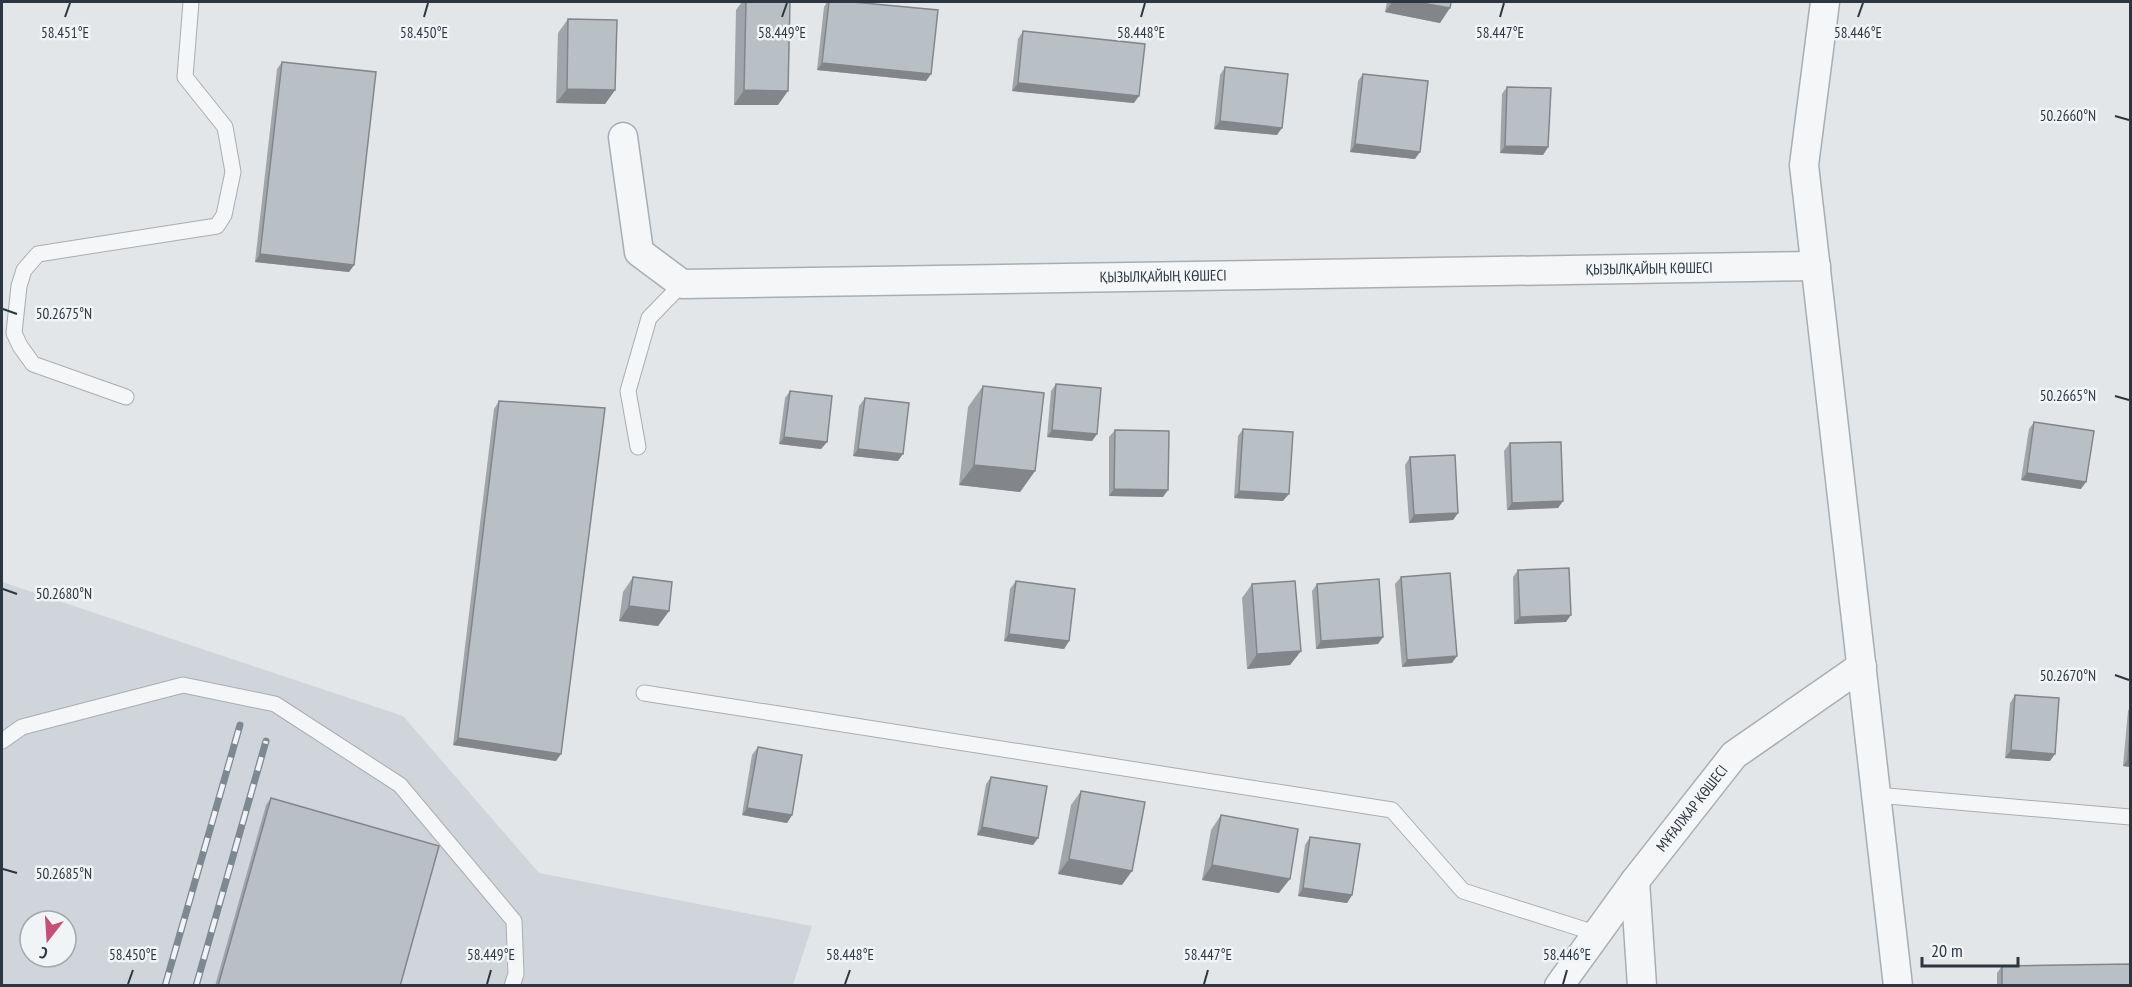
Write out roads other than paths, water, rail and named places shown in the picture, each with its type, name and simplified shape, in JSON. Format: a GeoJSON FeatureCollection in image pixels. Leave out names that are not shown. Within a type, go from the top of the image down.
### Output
{"type":"FeatureCollection","features":[{"type":"Feature","properties":{"kind":"street"},"geometry":{"type":"LineString","coordinates":[[1825,2],[1804,165],[1898,986]]}},
{"type":"Feature","properties":{"kind":"street"},"geometry":{"type":"LineString","coordinates":[[623,136],[639,252],[682,284]]}},
{"type":"Feature","properties":{"kind":"street","name":"ҚЫЗЫЛҚАЙЫҢ КӨШЕСІ"},"geometry":{"type":"LineString","coordinates":[[682,284],[1816,266]]}},
{"type":"Feature","properties":{"kind":"street","name":"МҰҒАЛЖАР КӨШЕСІ"},"geometry":{"type":"LineString","coordinates":[[1559,986],[1635,881],[1734,755],[1862,666]]}},
{"type":"Feature","properties":{"kind":"street"},"geometry":{"type":"LineString","coordinates":[[1635,881],[1642,986]]}},
{"type":"Feature","properties":{"kind":"lane"},"geometry":{"type":"LineString","coordinates":[[126,397],[33,364],[14,333],[19,286],[24,270],[38,254],[217,226],[224,215],[233,172],[225,127],[185,77],[191,2]]}},
{"type":"Feature","properties":{"kind":"lane"},"geometry":{"type":"LineString","coordinates":[[638,447],[628,391],[649,318],[682,284]]}},
{"type":"Feature","properties":{"kind":"lane"},"geometry":{"type":"LineString","coordinates":[[2,741],[22,727],[183,686],[275,704],[400,785],[514,921],[516,974],[512,986]]}},
{"type":"Feature","properties":{"kind":"lane"},"geometry":{"type":"LineString","coordinates":[[644,693],[1392,810],[1463,891],[1598,934]]}},
{"type":"Feature","properties":{"kind":"lane"},"geometry":{"type":"LineString","coordinates":[[1876,795],[2130,817]]}},
{"type":"Feature","properties":{"kind":"railway"},"geometry":{"type":"LineString","coordinates":[[165,986],[240,725]]}},
{"type":"Feature","properties":{"kind":"railway"},"geometry":{"type":"LineString","coordinates":[[196,986],[266,741]]}}]}
